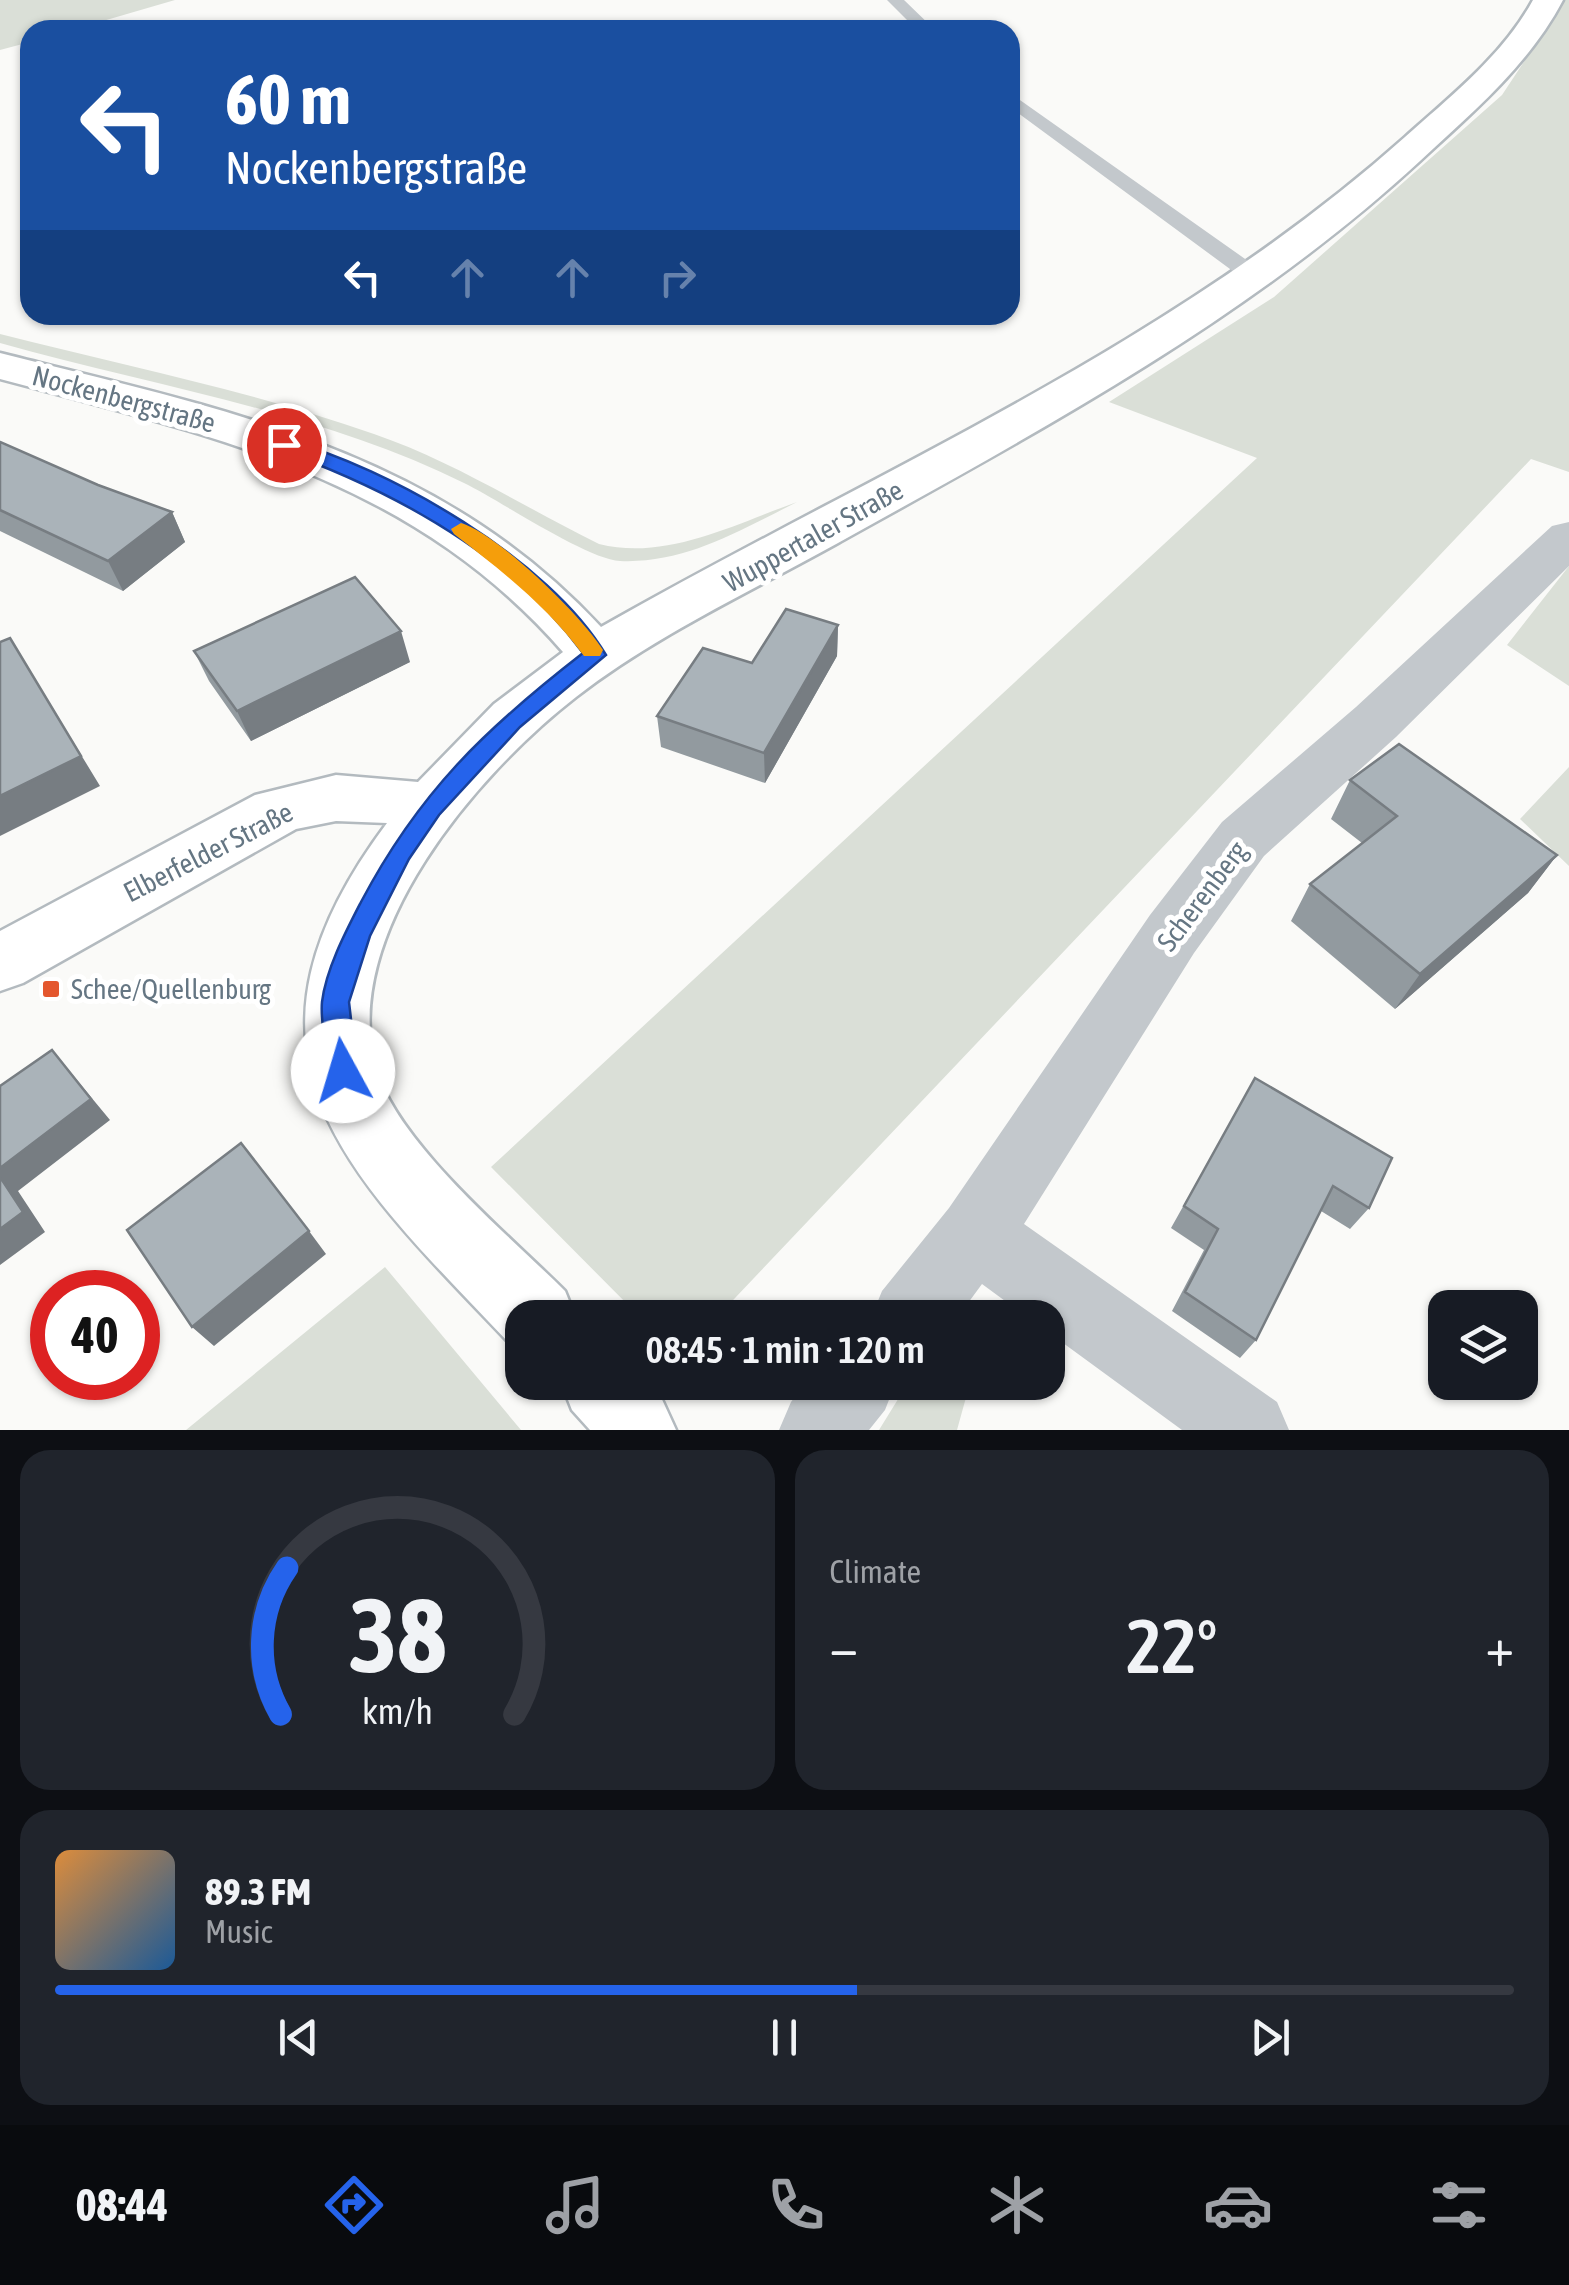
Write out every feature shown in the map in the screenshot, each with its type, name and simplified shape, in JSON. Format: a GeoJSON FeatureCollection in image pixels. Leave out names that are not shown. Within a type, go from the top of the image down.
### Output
{"type":"FeatureCollection","features":[{"type":"Feature","properties":{"kind":"main road","name":"Wuppertaler Straße"},"geometry":{"type":"LineString","coordinates":[[521,1300],[373,1138],[343,1071],[336,1002],[357,934],[400,852],[430,808],[512,721],[596,655],[1008,428],[1256,278],[1415,149],[1532,35],[1548,0]]}},
{"type":"Feature","properties":{"kind":"main road","name":"Nockenbergstraße"},"geometry":{"type":"LineString","coordinates":[[0,366],[250,433],[352,469],[472,538],[520,574],[574,626],[596,655]]}},
{"type":"Feature","properties":{"kind":"main road","name":"Elberfelder Straße"},"geometry":{"type":"LineString","coordinates":[[0,963],[276,812],[322,796],[368,795],[430,808]]}},
{"type":"Feature","properties":{"kind":"street","name":"Scherenberg"},"geometry":{"type":"LineString","coordinates":[[922,1300],[975,1234],[1172,934],[1243,839],[1376,722],[1569,538]]}},
{"type":"Feature","properties":{"kind":"street"},"geometry":{"type":"LineString","coordinates":[[975,1234],[1249,1430]]}},
{"type":"Feature","properties":{"kind":"street"},"geometry":{"type":"LineString","coordinates":[[818,1430],[842,1400]]}},
{"type":"Feature","properties":{"kind":"lane"},"geometry":{"type":"LineString","coordinates":[[895,0],[916,20]]}},
{"type":"Feature","properties":{"kind":"lane"},"geometry":{"type":"LineString","coordinates":[[1020,105],[1256,278]]}},
{"type":"Feature","properties":{"kind":"shaded area"},"geometry":{"type":"Polygon","coordinates":[[[0,0],[175,0],[106,20],[20,20],[20,45],[0,50],[0,0]]]}},
{"type":"Feature","properties":{"kind":"shaded area"},"geometry":{"type":"Polygon","coordinates":[[[1565,0],[1569,0],[1569,472],[1531,459],[733,1300],[623,1300],[491,1167],[1257,458],[1109,402],[1274,297],[1502,95],[1565,0]]]}},
{"type":"Feature","properties":{"kind":"shaded area"},"geometry":{"type":"Polygon","coordinates":[[[0,334],[235,392],[374,434],[460,471],[599,544],[649,548],[675,544],[797,502],[690,551],[644,560],[605,558],[409,458],[294,419],[0,343],[0,334]]]}},
{"type":"Feature","properties":{"kind":"shaded area"},"geometry":{"type":"Polygon","coordinates":[[[1569,566],[1569,686],[1507,645],[1569,566]]]}},
{"type":"Feature","properties":{"kind":"shaded area"},"geometry":{"type":"Polygon","coordinates":[[[1569,767],[1569,866],[1520,819],[1569,767]]]}},
{"type":"Feature","properties":{"kind":"shaded area"},"geometry":{"type":"Polygon","coordinates":[[[385,1267],[521,1430],[186,1430],[385,1267]]]}},
{"type":"Feature","properties":{"kind":"shaded area"},"geometry":{"type":"Polygon","coordinates":[[[898,1400],[965,1400],[957,1430],[879,1430],[898,1400]]]}},
{"type":"Feature","properties":{"kind":"building"},"geometry":{"type":"Polygon","coordinates":[[[0,442],[172,512],[108,561],[0,510],[0,442]]]}},
{"type":"Feature","properties":{"kind":"building"},"geometry":{"type":"Polygon","coordinates":[[[355,577],[401,631],[237,711],[194,651],[355,577]]]}},
{"type":"Feature","properties":{"kind":"building"},"geometry":{"type":"Polygon","coordinates":[[[786,609],[838,625],[764,753],[657,716],[703,648],[752,663],[786,609]]]}},
{"type":"Feature","properties":{"kind":"building"},"geometry":{"type":"Polygon","coordinates":[[[10,638],[81,756],[0,796],[0,642],[10,638]]]}},
{"type":"Feature","properties":{"kind":"building"},"geometry":{"type":"Polygon","coordinates":[[[1399,744],[1557,855],[1420,974],[1310,884],[1397,816],[1350,780],[1399,744]]]}},
{"type":"Feature","properties":{"kind":"building"},"geometry":{"type":"Polygon","coordinates":[[[52,1050],[91,1099],[0,1168],[0,1086],[52,1050]]]}},
{"type":"Feature","properties":{"kind":"building"},"geometry":{"type":"Polygon","coordinates":[[[1255,1078],[1392,1158],[1369,1208],[1333,1186],[1256,1340],[1185,1292],[1218,1229],[1184,1206],[1255,1078]]]}},
{"type":"Feature","properties":{"kind":"building"},"geometry":{"type":"Polygon","coordinates":[[[241,1143],[309,1231],[192,1327],[160,1279],[160,1270],[154,1270],[127,1230],[241,1143]]]}},
{"type":"Feature","properties":{"kind":"building"},"geometry":{"type":"Polygon","coordinates":[[[0,1177],[23,1212],[0,1229],[0,1177]]]}},
{"type":"Feature","properties":{"kind":"slow traffic"},"geometry":{"type":"LineString","coordinates":[[461,529],[520,574],[574,626],[592,650]]}},
{"type":"Feature","properties":{"kind":"place","name":"Schee/Quellenburg"},"geometry":{"type":"Point","coordinates":[51,989]}},
{"type":"Feature","properties":{"kind":"route"},"geometry":{"type":"LineString","coordinates":[[284,445],[352,469],[458,527],[520,574],[574,626],[596,655],[512,721],[430,808],[400,852],[357,934],[336,1002],[343,1071]]}}]}
